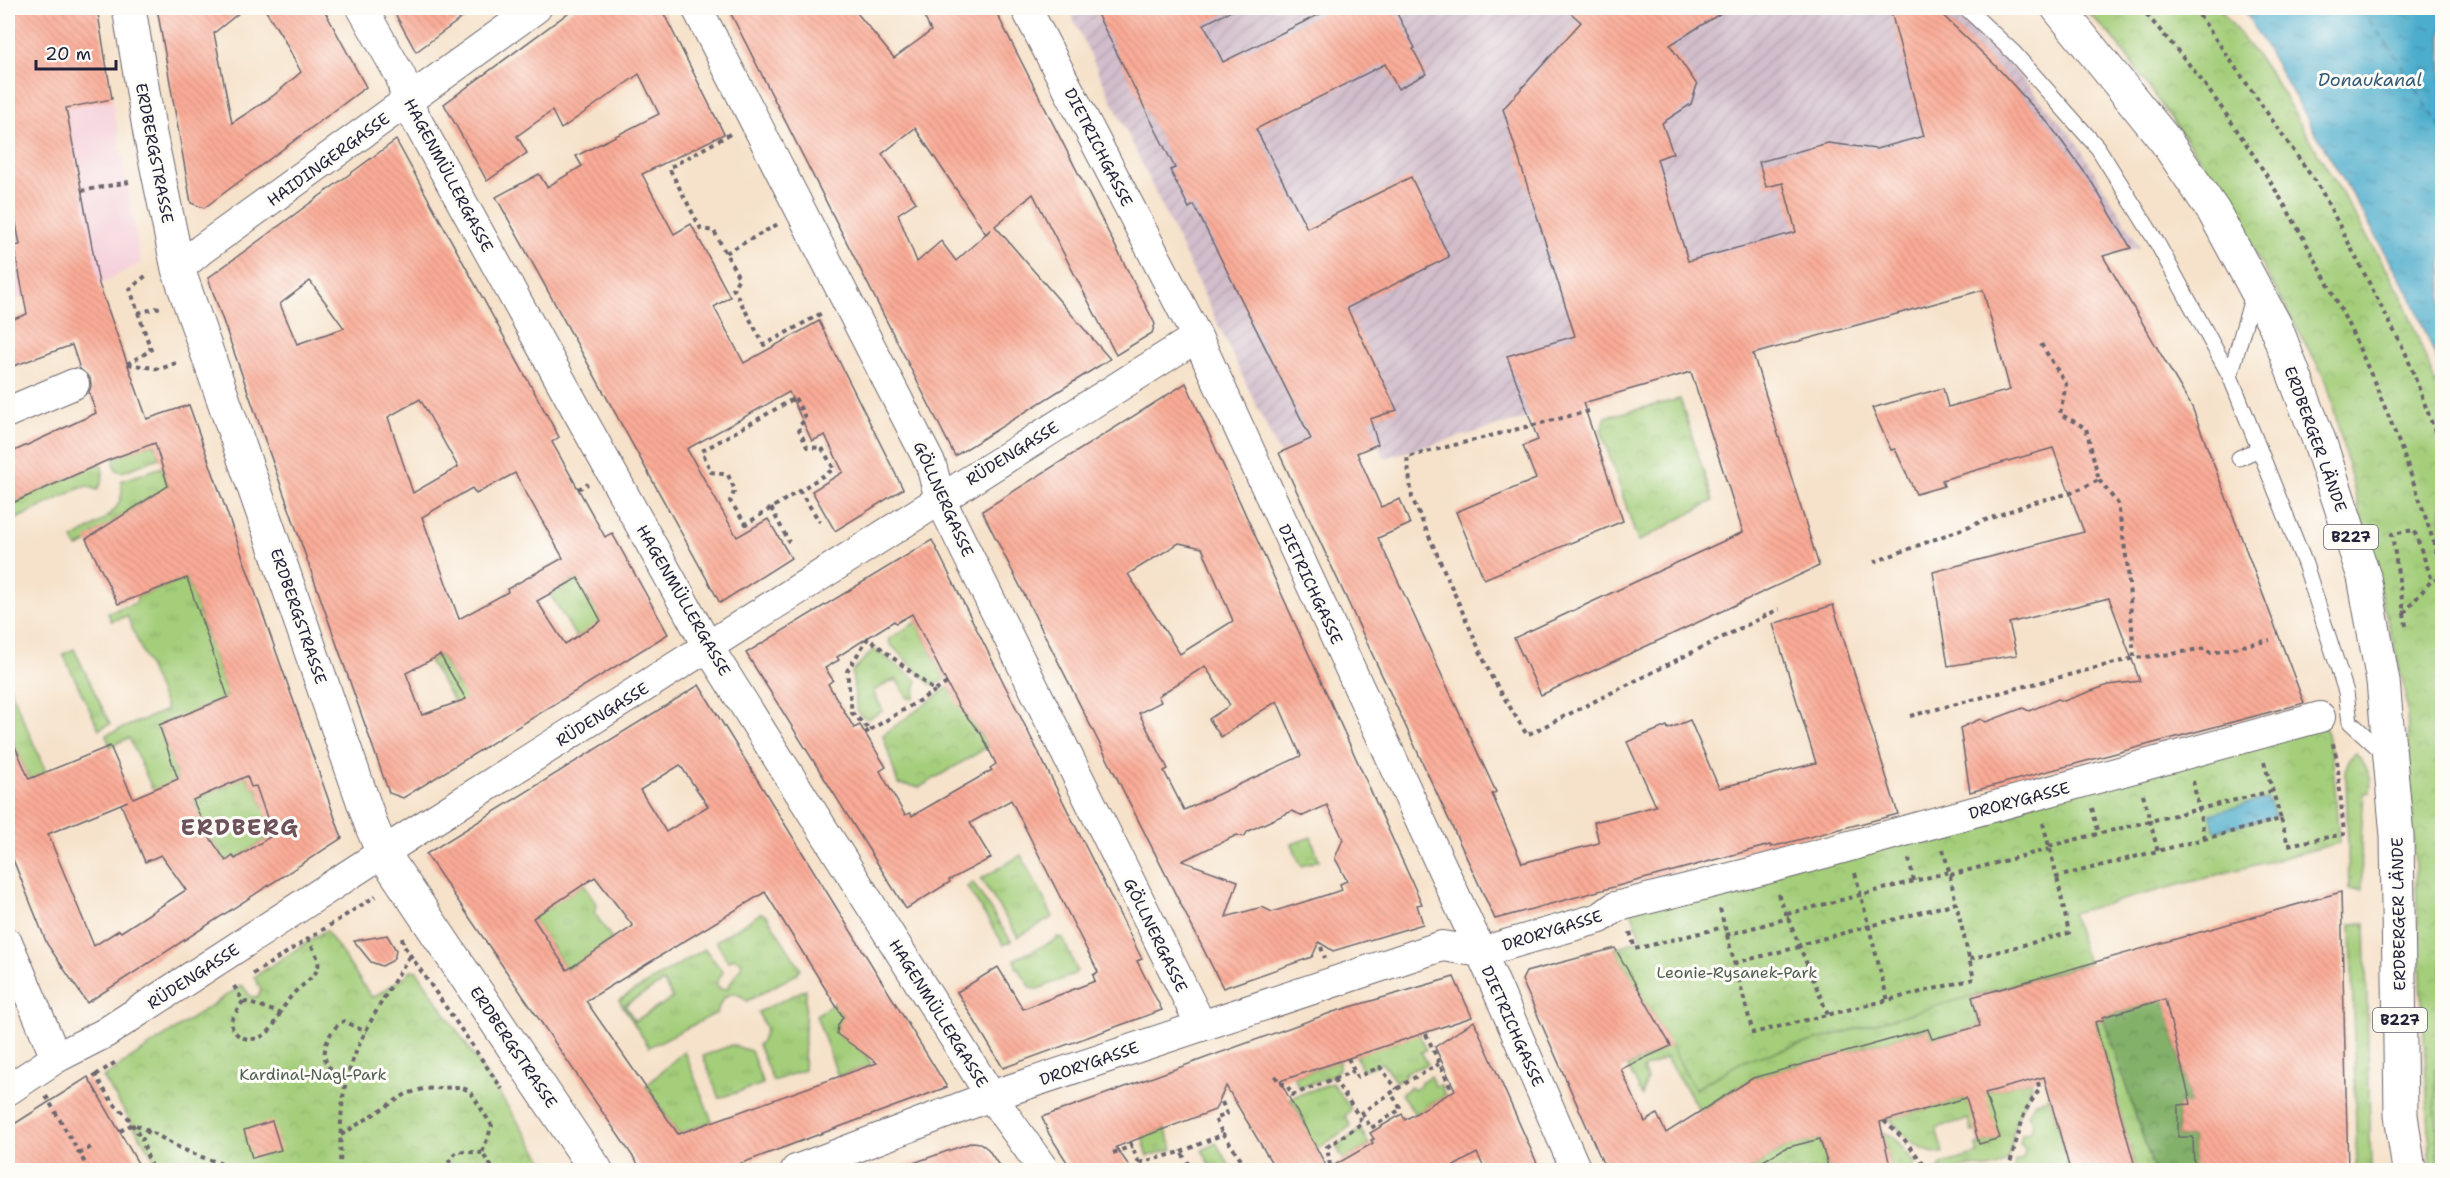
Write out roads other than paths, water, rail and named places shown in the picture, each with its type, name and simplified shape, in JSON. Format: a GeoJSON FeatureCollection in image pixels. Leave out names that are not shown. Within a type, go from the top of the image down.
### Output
{"type":"FeatureCollection","features":[{"type":"Feature","properties":{"kind":"main road","name":"ERDBERGSTRASSE"},"geometry":{"type":"LineString","coordinates":[[129,8],[150,134],[167,268],[205,353],[383,853],[596,1170]]}},
{"type":"Feature","properties":{"kind":"main road","name":"ERDBERGER LÄNDE"},"geometry":{"type":"LineString","coordinates":[[2058,8],[2165,140],[2214,212],[2275,325],[2316,432],[2364,577],[2383,681],[2397,836],[2400,1115],[2409,1170]]}},
{"type":"Feature","properties":{"kind":"main road","name":"ERDBERGER LÄNDE"},"geometry":{"type":"LineString","coordinates":[[2392,1170],[2400,1115]]}},
{"type":"Feature","properties":{"kind":"street","name":"HAGENMÜLLERGASSE"},"geometry":{"type":"LineString","coordinates":[[362,8],[401,76],[407,103],[708,647],[991,1096],[1044,1170]]}},
{"type":"Feature","properties":{"kind":"street","name":"HAIDINGERGASSE"},"geometry":{"type":"LineString","coordinates":[[167,268],[202,249],[536,8]]}},
{"type":"Feature","properties":{"kind":"street","name":"GÖLLNERGASSE"},"geometry":{"type":"LineString","coordinates":[[697,8],[931,465],[940,499],[1201,1025]]}},
{"type":"Feature","properties":{"kind":"street","name":"DIETRICHGASSE"},"geometry":{"type":"LineString","coordinates":[[1026,8],[1197,337],[1481,952],[1576,1170]]}},
{"type":"Feature","properties":{"kind":"street","name":"RÜDENGASSE"},"geometry":{"type":"LineString","coordinates":[[8,1090],[56,1058],[105,1033],[383,853],[1197,337]]}},
{"type":"Feature","properties":{"kind":"street"},"geometry":{"type":"LineString","coordinates":[[8,412],[74,384]]}},
{"type":"Feature","properties":{"kind":"street","name":"DRORYGASSE"},"geometry":{"type":"LineString","coordinates":[[796,1170],[991,1096],[1442,946],[1481,952],[1600,918],[1615,907],[1766,869],[2320,717]]}},
{"type":"Feature","properties":{"kind":"street"},"geometry":{"type":"LineString","coordinates":[[8,944],[56,1058]]}},
{"type":"Feature","properties":{"kind":"lane"},"geometry":{"type":"LineString","coordinates":[[1966,8],[2014,53],[2098,148],[2156,241],[2230,376],[2305,564],[2346,692],[2350,722],[2390,759]]}},
{"type":"Feature","properties":{"kind":"lane"},"geometry":{"type":"LineString","coordinates":[[2230,376],[2255,288]]}},
{"type":"Feature","properties":{"kind":"lane"},"geometry":{"type":"LineString","coordinates":[[2239,458],[2259,449]]}},
{"type":"Feature","properties":{"kind":"water","name":"Donaukanal"},"geometry":{"type":"Polygon","coordinates":[[[2243,8],[2442,8],[2442,373],[2411,296],[2243,8]]]}},
{"type":"Feature","properties":{"kind":"water"},"geometry":{"type":"Polygon","coordinates":[[[2268,798],[2275,816],[2215,831],[2210,814],[2268,798]]]}},
{"type":"Feature","properties":{"kind":"district","name":"ERDBERG"},"geometry":{"type":"Point","coordinates":[240,827]}},
{"type":"Feature","properties":{"kind":"park label","name":"Leonie-Rysanek-Park"},"geometry":{"type":"Point","coordinates":[1737,972]}},
{"type":"Feature","properties":{"kind":"park label","name":"Kardinal-Nagl-Park"},"geometry":{"type":"Point","coordinates":[313,1074]}}]}
